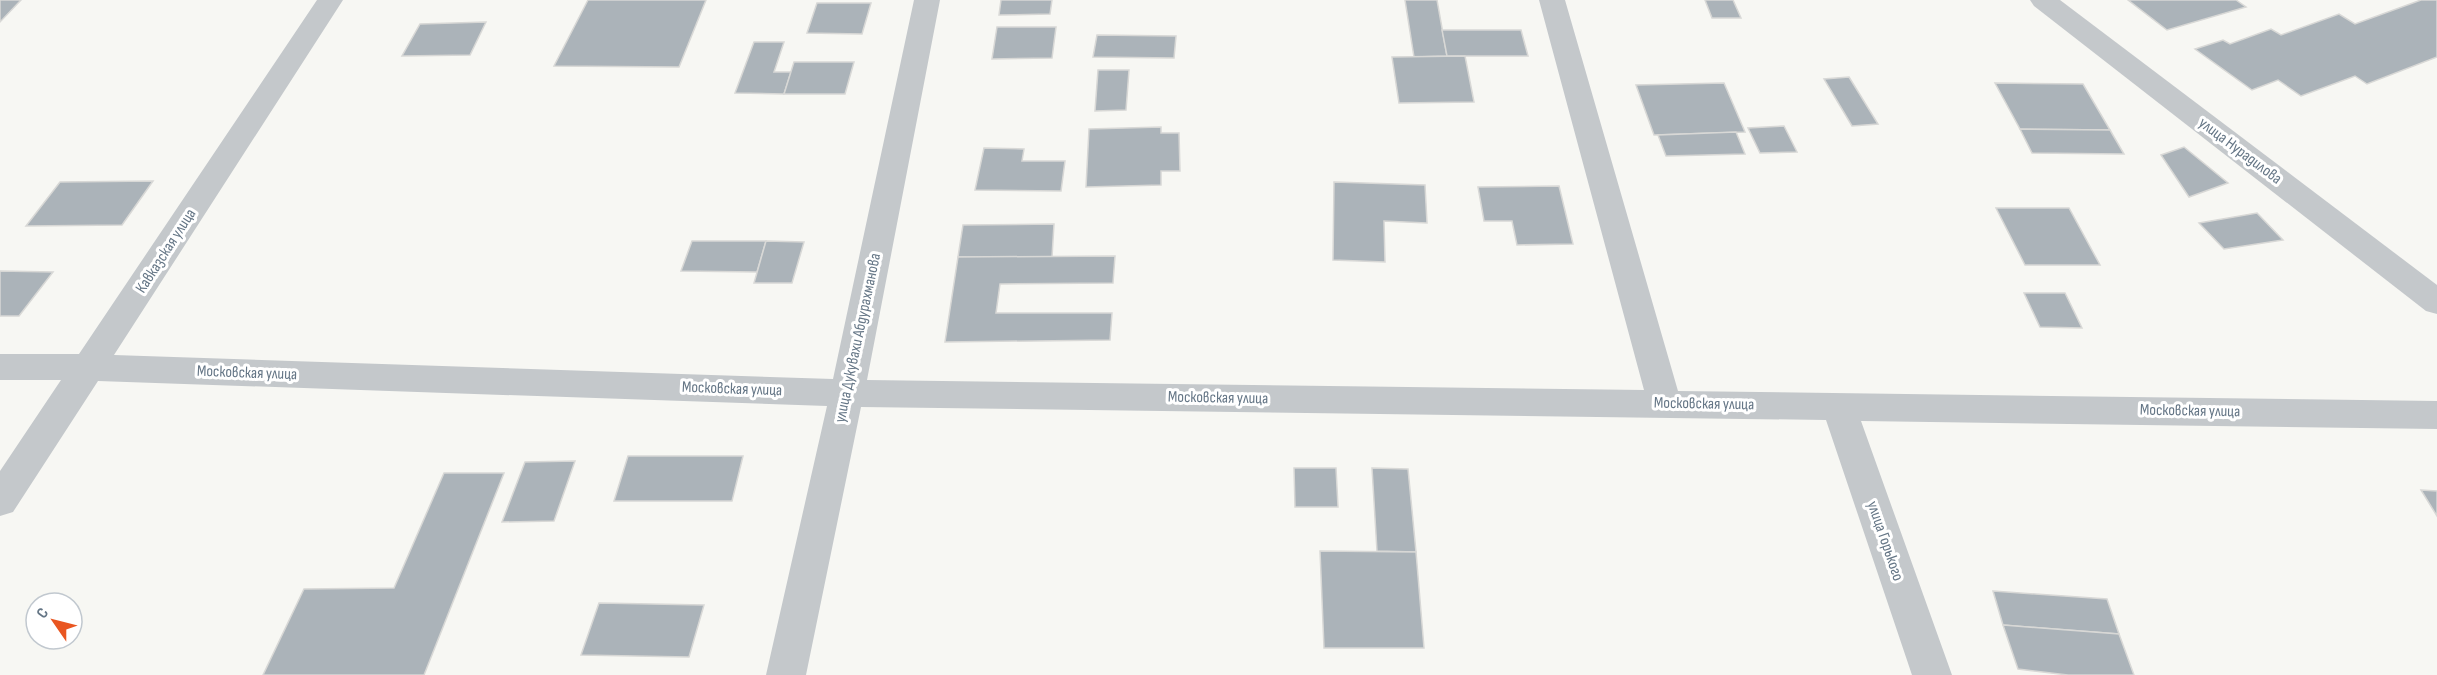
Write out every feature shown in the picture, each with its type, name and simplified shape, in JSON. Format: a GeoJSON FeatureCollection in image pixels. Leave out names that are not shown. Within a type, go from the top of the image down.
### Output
{"type":"FeatureCollection","features":[{"type":"Feature","properties":{"kind":"street","name":"Кавказская улица"},"geometry":{"type":"LineString","coordinates":[[0,501],[330,0]]}},
{"type":"Feature","properties":{"kind":"street","name":"улица Дукувахи Абдурахманова"},"geometry":{"type":"LineString","coordinates":[[786,675],[872,277],[927,0]]}},
{"type":"Feature","properties":{"kind":"street"},"geometry":{"type":"LineString","coordinates":[[1552,0],[1665,404]]}},
{"type":"Feature","properties":{"kind":"street","name":"улица Нурадилова"},"geometry":{"type":"LineString","coordinates":[[2043,0],[2437,302]]}},
{"type":"Feature","properties":{"kind":"street","name":"Московская улица"},"geometry":{"type":"LineString","coordinates":[[0,367],[90,367],[846,393],[2437,415]]}},
{"type":"Feature","properties":{"kind":"street","name":"улица Горького"},"geometry":{"type":"LineString","coordinates":[[1838,406],[1932,675]]}},
{"type":"Feature","properties":{"kind":"building"},"geometry":{"type":"Polygon","coordinates":[[[0,0],[21,0],[0,22],[0,0]]]}},
{"type":"Feature","properties":{"kind":"building"},"geometry":{"type":"Polygon","coordinates":[[[588,0],[706,0],[679,67],[554,66],[588,0]]]}},
{"type":"Feature","properties":{"kind":"building"},"geometry":{"type":"Polygon","coordinates":[[[1001,0],[1052,0],[1050,14],[999,15],[1001,0]]]}},
{"type":"Feature","properties":{"kind":"building"},"geometry":{"type":"Polygon","coordinates":[[[1405,0],[1437,0],[1447,56],[1414,57],[1405,0]]]}},
{"type":"Feature","properties":{"kind":"building"},"geometry":{"type":"Polygon","coordinates":[[[1705,0],[1733,0],[1741,18],[1712,18],[1705,0]]]}},
{"type":"Feature","properties":{"kind":"building"},"geometry":{"type":"Polygon","coordinates":[[[2128,0],[2236,0],[2246,7],[2167,30],[2128,0]]]}},
{"type":"Feature","properties":{"kind":"building"},"geometry":{"type":"Polygon","coordinates":[[[2421,0],[2437,0],[2437,57],[2367,84],[2355,76],[2301,96],[2278,80],[2252,90],[2195,49],[2223,40],[2230,44],[2271,29],[2281,35],[2339,14],[2355,24],[2421,0]]]}},
{"type":"Feature","properties":{"kind":"building"},"geometry":{"type":"Polygon","coordinates":[[[817,3],[871,3],[862,34],[807,33],[817,3]]]}},
{"type":"Feature","properties":{"kind":"building"},"geometry":{"type":"Polygon","coordinates":[[[486,22],[470,55],[402,56],[420,24],[486,22]]]}},
{"type":"Feature","properties":{"kind":"building"},"geometry":{"type":"Polygon","coordinates":[[[997,27],[1056,27],[1052,58],[992,59],[997,27]]]}},
{"type":"Feature","properties":{"kind":"building"},"geometry":{"type":"Polygon","coordinates":[[[1442,30],[1521,30],[1528,56],[1447,56],[1442,30]]]}},
{"type":"Feature","properties":{"kind":"building"},"geometry":{"type":"Polygon","coordinates":[[[1097,35],[1176,36],[1174,58],[1093,57],[1097,35]]]}},
{"type":"Feature","properties":{"kind":"building"},"geometry":{"type":"Polygon","coordinates":[[[754,42],[784,42],[774,72],[791,72],[784,94],[735,93],[754,42]]]}},
{"type":"Feature","properties":{"kind":"building"},"geometry":{"type":"Polygon","coordinates":[[[1465,56],[1474,102],[1399,103],[1392,57],[1465,56]]]}},
{"type":"Feature","properties":{"kind":"building"},"geometry":{"type":"Polygon","coordinates":[[[794,62],[854,62],[845,94],[784,94],[794,62]]]}},
{"type":"Feature","properties":{"kind":"building"},"geometry":{"type":"Polygon","coordinates":[[[1098,70],[1129,70],[1126,110],[1095,111],[1098,70]]]}},
{"type":"Feature","properties":{"kind":"building"},"geometry":{"type":"Polygon","coordinates":[[[1849,77],[1878,124],[1852,126],[1824,79],[1849,77]]]}},
{"type":"Feature","properties":{"kind":"building"},"geometry":{"type":"Polygon","coordinates":[[[1724,83],[1745,132],[1654,135],[1636,85],[1724,83]]]}},
{"type":"Feature","properties":{"kind":"building"},"geometry":{"type":"Polygon","coordinates":[[[1995,83],[2083,84],[2110,130],[2020,129],[1995,83]]]}},
{"type":"Feature","properties":{"kind":"building"},"geometry":{"type":"Polygon","coordinates":[[[1784,126],[1797,152],[1760,153],[1748,128],[1784,126]]]}},
{"type":"Feature","properties":{"kind":"building"},"geometry":{"type":"Polygon","coordinates":[[[1161,127],[1161,133],[1179,133],[1180,171],[1161,171],[1161,185],[1086,187],[1089,129],[1161,127]]]}},
{"type":"Feature","properties":{"kind":"building"},"geometry":{"type":"Polygon","coordinates":[[[2020,129],[2110,130],[2124,154],[2032,153],[2020,129]]]}},
{"type":"Feature","properties":{"kind":"building"},"geometry":{"type":"Polygon","coordinates":[[[1736,132],[1745,154],[1666,156],[1658,135],[1736,132]]]}},
{"type":"Feature","properties":{"kind":"building"},"geometry":{"type":"Polygon","coordinates":[[[2184,147],[2228,183],[2189,197],[2161,155],[2184,147]]]}},
{"type":"Feature","properties":{"kind":"building"},"geometry":{"type":"Polygon","coordinates":[[[984,148],[1024,149],[1022,161],[1065,161],[1061,191],[975,190],[984,148]]]}},
{"type":"Feature","properties":{"kind":"building"},"geometry":{"type":"Polygon","coordinates":[[[153,181],[122,225],[26,226],[60,182],[153,181]]]}},
{"type":"Feature","properties":{"kind":"building"},"geometry":{"type":"Polygon","coordinates":[[[1334,182],[1425,185],[1427,223],[1384,221],[1385,262],[1333,260],[1334,182]]]}},
{"type":"Feature","properties":{"kind":"building"},"geometry":{"type":"Polygon","coordinates":[[[1559,186],[1573,244],[1517,245],[1512,221],[1484,221],[1478,187],[1559,186]]]}},
{"type":"Feature","properties":{"kind":"building"},"geometry":{"type":"Polygon","coordinates":[[[1996,208],[2069,208],[2100,265],[2025,265],[1996,208]]]}},
{"type":"Feature","properties":{"kind":"building"},"geometry":{"type":"Polygon","coordinates":[[[2257,213],[2283,240],[2224,249],[2199,223],[2257,213]]]}},
{"type":"Feature","properties":{"kind":"building"},"geometry":{"type":"Polygon","coordinates":[[[1054,224],[1052,257],[958,257],[963,225],[1054,224]]]}},
{"type":"Feature","properties":{"kind":"building"},"geometry":{"type":"Polygon","coordinates":[[[692,241],[766,241],[757,272],[681,271],[692,241]]]}},
{"type":"Feature","properties":{"kind":"building"},"geometry":{"type":"Polygon","coordinates":[[[766,241],[804,242],[792,283],[754,283],[766,241]]]}},
{"type":"Feature","properties":{"kind":"building"},"geometry":{"type":"Polygon","coordinates":[[[1115,256],[1113,283],[1000,284],[996,313],[1112,313],[1110,340],[945,342],[958,257],[1115,256]]]}},
{"type":"Feature","properties":{"kind":"building"},"geometry":{"type":"Polygon","coordinates":[[[0,271],[53,272],[19,316],[0,316],[0,271]]]}},
{"type":"Feature","properties":{"kind":"building"},"geometry":{"type":"Polygon","coordinates":[[[2024,293],[2065,293],[2082,328],[2040,327],[2024,293]]]}},
{"type":"Feature","properties":{"kind":"building"},"geometry":{"type":"Polygon","coordinates":[[[628,456],[743,456],[732,501],[614,501],[628,456]]]}},
{"type":"Feature","properties":{"kind":"building"},"geometry":{"type":"Polygon","coordinates":[[[575,461],[554,521],[502,522],[525,462],[575,461]]]}},
{"type":"Feature","properties":{"kind":"building"},"geometry":{"type":"Polygon","coordinates":[[[1294,468],[1336,468],[1338,507],[1295,507],[1294,468]]]}},
{"type":"Feature","properties":{"kind":"building"},"geometry":{"type":"Polygon","coordinates":[[[1372,468],[1408,469],[1416,552],[1377,551],[1372,468]]]}},
{"type":"Feature","properties":{"kind":"building"},"geometry":{"type":"Polygon","coordinates":[[[444,473],[504,473],[424,675],[263,675],[304,589],[394,588],[444,473]]]}},
{"type":"Feature","properties":{"kind":"building"},"geometry":{"type":"Polygon","coordinates":[[[2421,490],[2437,491],[2437,516],[2421,490]]]}},
{"type":"Feature","properties":{"kind":"building"},"geometry":{"type":"Polygon","coordinates":[[[1320,551],[1416,552],[1424,648],[1324,648],[1320,551]]]}},
{"type":"Feature","properties":{"kind":"building"},"geometry":{"type":"Polygon","coordinates":[[[1993,591],[2107,599],[2119,634],[2003,625],[1993,591]]]}},
{"type":"Feature","properties":{"kind":"building"},"geometry":{"type":"Polygon","coordinates":[[[599,603],[704,605],[689,657],[581,655],[599,603]]]}},
{"type":"Feature","properties":{"kind":"building"},"geometry":{"type":"Polygon","coordinates":[[[2003,625],[2119,634],[2134,675],[2068,675],[2018,669],[2003,625]]]}}]}
